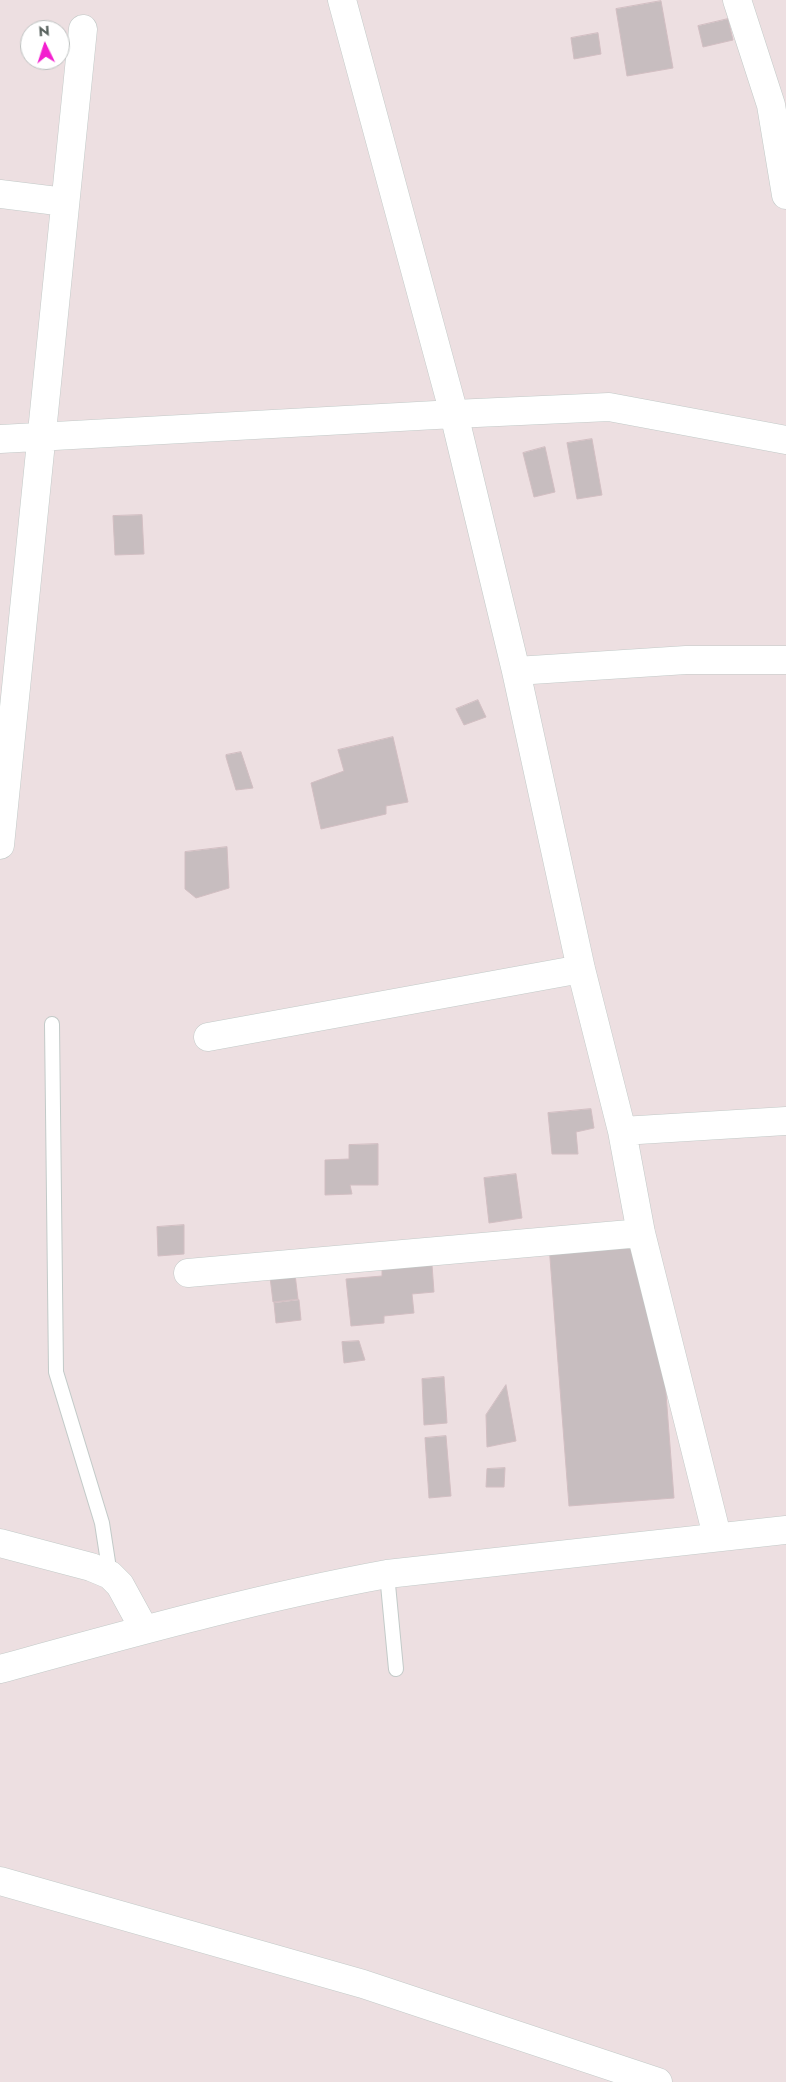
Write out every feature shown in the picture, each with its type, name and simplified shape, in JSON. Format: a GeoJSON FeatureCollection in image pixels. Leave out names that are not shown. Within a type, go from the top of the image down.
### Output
{"type":"FeatureCollection","features":[{"type":"Feature","properties":{"kind":"street"},"geometry":{"type":"LineString","coordinates":[[342,0],[454,414],[516,671],[581,969],[622,1131],[640,1233],[717,1536]]}},
{"type":"Feature","properties":{"kind":"street"},"geometry":{"type":"LineString","coordinates":[[737,0],[771,105],[786,195]]}},
{"type":"Feature","properties":{"kind":"street"},"geometry":{"type":"LineString","coordinates":[[0,845],[83,29]]}},
{"type":"Feature","properties":{"kind":"street"},"geometry":{"type":"LineString","coordinates":[[0,194],[65,202]]}},
{"type":"Feature","properties":{"kind":"street"},"geometry":{"type":"LineString","coordinates":[[0,440],[609,407],[786,440]]}},
{"type":"Feature","properties":{"kind":"street"},"geometry":{"type":"LineString","coordinates":[[516,671],[686,660],[786,660]]}},
{"type":"Feature","properties":{"kind":"street"},"geometry":{"type":"LineString","coordinates":[[208,1037],[581,969]]}},
{"type":"Feature","properties":{"kind":"street"},"geometry":{"type":"LineString","coordinates":[[622,1131],[786,1121]]}},
{"type":"Feature","properties":{"kind":"street"},"geometry":{"type":"LineString","coordinates":[[188,1273],[640,1233]]}},
{"type":"Feature","properties":{"kind":"street"},"geometry":{"type":"LineString","coordinates":[[0,1669],[144,1630],[331,1584],[387,1574],[717,1536],[786,1530]]}},
{"type":"Feature","properties":{"kind":"street"},"geometry":{"type":"LineString","coordinates":[[0,1543],[91,1567],[110,1575],[120,1585],[144,1630]]}},
{"type":"Feature","properties":{"kind":"street"},"geometry":{"type":"LineString","coordinates":[[0,1881],[363,1984],[658,2082]]}},
{"type":"Feature","properties":{"kind":"lane"},"geometry":{"type":"LineString","coordinates":[[52,1024],[56,1372],[102,1522],[110,1575]]}},
{"type":"Feature","properties":{"kind":"lane"},"geometry":{"type":"LineString","coordinates":[[387,1574],[396,1669]]}},
{"type":"Feature","properties":{"kind":"building"},"geometry":{"type":"Polygon","coordinates":[[[661,1],[673,68],[627,76],[616,9],[661,1]]]}},
{"type":"Feature","properties":{"kind":"building"},"geometry":{"type":"Polygon","coordinates":[[[728,19],[733,40],[703,47],[698,26],[728,19]]]}},
{"type":"Feature","properties":{"kind":"building"},"geometry":{"type":"Polygon","coordinates":[[[598,33],[601,54],[574,59],[571,38],[598,33]]]}},
{"type":"Feature","properties":{"kind":"building"},"geometry":{"type":"Polygon","coordinates":[[[592,439],[602,495],[577,499],[567,443],[592,439]]]}},
{"type":"Feature","properties":{"kind":"building"},"geometry":{"type":"Polygon","coordinates":[[[545,447],[555,492],[534,497],[523,453],[545,447]]]}},
{"type":"Feature","properties":{"kind":"building"},"geometry":{"type":"Polygon","coordinates":[[[142,515],[144,554],[115,555],[113,516],[142,515]]]}},
{"type":"Feature","properties":{"kind":"building"},"geometry":{"type":"Polygon","coordinates":[[[478,700],[486,717],[464,725],[456,709],[478,700]]]}},
{"type":"Feature","properties":{"kind":"building"},"geometry":{"type":"Polygon","coordinates":[[[393,737],[408,802],[386,806],[386,814],[321,829],[311,783],[344,771],[338,750],[393,737]]]}},
{"type":"Feature","properties":{"kind":"building"},"geometry":{"type":"Polygon","coordinates":[[[241,752],[253,788],[236,790],[226,755],[241,752]]]}},
{"type":"Feature","properties":{"kind":"building"},"geometry":{"type":"Polygon","coordinates":[[[227,847],[229,888],[196,898],[185,889],[185,852],[227,847]]]}},
{"type":"Feature","properties":{"kind":"building"},"geometry":{"type":"Polygon","coordinates":[[[591,1109],[594,1128],[576,1132],[578,1154],[552,1154],[548,1113],[591,1109]]]}},
{"type":"Feature","properties":{"kind":"building"},"geometry":{"type":"Polygon","coordinates":[[[378,1144],[378,1185],[350,1185],[352,1194],[325,1195],[325,1160],[349,1159],[349,1145],[378,1144]]]}},
{"type":"Feature","properties":{"kind":"building"},"geometry":{"type":"Polygon","coordinates":[[[516,1174],[522,1218],[489,1223],[484,1178],[516,1174]]]}},
{"type":"Feature","properties":{"kind":"building"},"geometry":{"type":"Polygon","coordinates":[[[184,1225],[184,1254],[158,1256],[157,1227],[184,1225]]]}},
{"type":"Feature","properties":{"kind":"building"},"geometry":{"type":"Polygon","coordinates":[[[654,1237],[674,1498],[569,1506],[549,1245],[654,1237]]]}},
{"type":"Feature","properties":{"kind":"building"},"geometry":{"type":"Polygon","coordinates":[[[432,1265],[434,1292],[412,1294],[414,1313],[384,1316],[384,1323],[351,1326],[346,1279],[382,1276],[382,1269],[432,1265]]]}},
{"type":"Feature","properties":{"kind":"building"},"geometry":{"type":"Polygon","coordinates":[[[295,1274],[298,1299],[273,1302],[270,1277],[295,1274]]]}},
{"type":"Feature","properties":{"kind":"building"},"geometry":{"type":"Polygon","coordinates":[[[299,1300],[301,1320],[276,1323],[274,1303],[299,1300]]]}},
{"type":"Feature","properties":{"kind":"building"},"geometry":{"type":"Polygon","coordinates":[[[359,1341],[365,1360],[344,1363],[342,1342],[359,1341]]]}},
{"type":"Feature","properties":{"kind":"building"},"geometry":{"type":"Polygon","coordinates":[[[444,1377],[447,1423],[424,1425],[422,1379],[444,1377]]]}},
{"type":"Feature","properties":{"kind":"building"},"geometry":{"type":"Polygon","coordinates":[[[506,1385],[516,1441],[487,1447],[486,1415],[506,1385]]]}},
{"type":"Feature","properties":{"kind":"building"},"geometry":{"type":"Polygon","coordinates":[[[446,1436],[451,1496],[429,1498],[425,1438],[446,1436]]]}},
{"type":"Feature","properties":{"kind":"building"},"geometry":{"type":"Polygon","coordinates":[[[505,1468],[504,1487],[486,1487],[487,1469],[505,1468]]]}}]}
